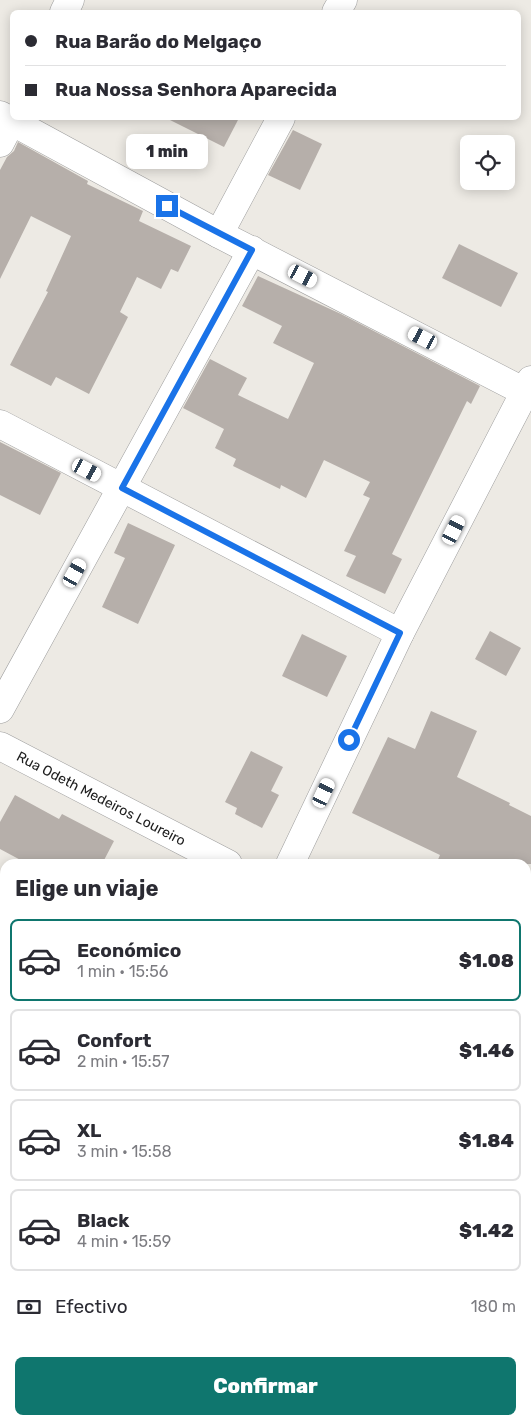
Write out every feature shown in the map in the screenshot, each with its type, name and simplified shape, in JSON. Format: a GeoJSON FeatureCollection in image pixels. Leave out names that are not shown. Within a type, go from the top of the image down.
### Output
{"type":"FeatureCollection","features":[{"type":"Feature","properties":{"kind":"street"},"geometry":{"type":"LineString","coordinates":[[219,234],[280,120]]}},
{"type":"Feature","properties":{"kind":"street"},"geometry":{"type":"LineString","coordinates":[[6,124],[219,234],[528,386],[400,633],[292,859]]}},
{"type":"Feature","properties":{"kind":"street"},"geometry":{"type":"LineString","coordinates":[[0,709],[252,250]]}},
{"type":"Feature","properties":{"kind":"street"},"geometry":{"type":"LineString","coordinates":[[0,424],[400,633]]}},
{"type":"Feature","properties":{"kind":"street","name":"Rua Odeth Medeiros Loureiro"},"geometry":{"type":"LineString","coordinates":[[0,746],[218,859]]}},
{"type":"Feature","properties":{"kind":"building"},"geometry":{"type":"Polygon","coordinates":[[[170,120],[238,120],[224,147],[170,120]]]}},
{"type":"Feature","properties":{"kind":"building"},"geometry":{"type":"Polygon","coordinates":[[[293,130],[322,144],[300,190],[268,175],[293,130]]]}},
{"type":"Feature","properties":{"kind":"building"},"geometry":{"type":"Polygon","coordinates":[[[18,142],[88,181],[87,184],[143,211],[139,221],[191,246],[178,272],[171,269],[161,289],[137,277],[120,312],[128,317],[89,394],[56,377],[51,386],[10,365],[48,292],[46,291],[71,236],[31,216],[0,279],[0,170],[7,157],[14,151],[18,142]]]}},
{"type":"Feature","properties":{"kind":"building"},"geometry":{"type":"Polygon","coordinates":[[[459,244],[518,273],[501,307],[442,278],[459,244]]]}},
{"type":"Feature","properties":{"kind":"building"},"geometry":{"type":"Polygon","coordinates":[[[258,276],[341,314],[480,386],[471,404],[467,401],[392,554],[402,559],[385,594],[346,576],[356,556],[344,551],[370,498],[363,495],[370,482],[324,460],[306,498],[281,485],[280,489],[233,466],[236,459],[215,448],[224,429],[183,408],[210,359],[247,378],[238,395],[288,419],[314,363],[273,343],[282,326],[242,306],[258,276]]]}},
{"type":"Feature","properties":{"kind":"building"},"geometry":{"type":"Polygon","coordinates":[[[0,442],[61,473],[40,515],[0,495],[0,442]]]}},
{"type":"Feature","properties":{"kind":"building"},"geometry":{"type":"Polygon","coordinates":[[[128,523],[175,545],[138,624],[102,607],[125,558],[114,553],[128,523]]]}},
{"type":"Feature","properties":{"kind":"building"},"geometry":{"type":"Polygon","coordinates":[[[490,631],[521,648],[506,676],[475,659],[490,631]]]}},
{"type":"Feature","properties":{"kind":"building"},"geometry":{"type":"Polygon","coordinates":[[[302,634],[347,656],[327,697],[282,676],[302,634]]]}},
{"type":"Feature","properties":{"kind":"building"},"geometry":{"type":"Polygon","coordinates":[[[431,711],[477,731],[457,777],[510,803],[509,805],[531,816],[531,859],[438,859],[440,855],[352,813],[388,737],[415,749],[431,711]]]}},
{"type":"Feature","properties":{"kind":"building"},"geometry":{"type":"Polygon","coordinates":[[[251,751],[283,767],[271,791],[279,795],[262,828],[235,814],[237,808],[225,802],[251,751]]]}},
{"type":"Feature","properties":{"kind":"building"},"geometry":{"type":"Polygon","coordinates":[[[15,795],[59,819],[62,814],[114,841],[105,859],[19,859],[0,849],[0,822],[15,795]]]}},
{"type":"Feature","properties":{"kind":"route"},"geometry":{"type":"LineString","coordinates":[[167,206],[252,250],[122,488],[400,633],[349,740]]}}]}
